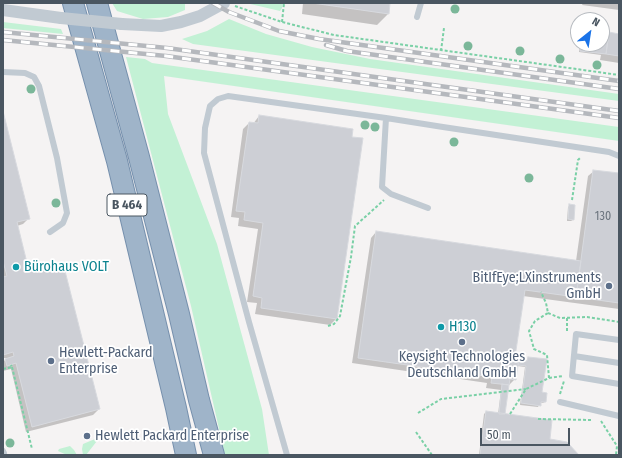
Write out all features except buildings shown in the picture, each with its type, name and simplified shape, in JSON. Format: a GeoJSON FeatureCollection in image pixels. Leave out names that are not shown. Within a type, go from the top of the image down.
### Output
{"type":"FeatureCollection","features":[{"type":"Feature","properties":{"kind":"highway","name":"B 464"},"geometry":{"type":"LineString","coordinates":[[97,3],[139,157],[214,455]]}},
{"type":"Feature","properties":{"kind":"highway","name":"B 464"},"geometry":{"type":"LineString","coordinates":[[67,10],[117,161],[175,400],[186,455]]}},
{"type":"Feature","properties":{"kind":"street"},"geometry":{"type":"LineString","coordinates":[[3,10],[67,10],[122,24],[161,26],[200,16],[224,3]]}},
{"type":"Feature","properties":{"kind":"lane"},"geometry":{"type":"LineString","coordinates":[[417,17],[421,3]]}},
{"type":"Feature","properties":{"kind":"lane"},"geometry":{"type":"LineString","coordinates":[[3,72],[24,73],[34,77],[39,86],[57,158],[67,212],[63,224],[50,232]]}},
{"type":"Feature","properties":{"kind":"lane"},"geometry":{"type":"LineString","coordinates":[[287,455],[249,322],[204,153],[205,128],[210,106],[218,99],[228,96],[386,118],[609,152],[619,156]]}},
{"type":"Feature","properties":{"kind":"lane"},"geometry":{"type":"LineString","coordinates":[[386,118],[382,187],[391,194],[428,208]]}},
{"type":"Feature","properties":{"kind":"lane"},"geometry":{"type":"LineString","coordinates":[[619,340],[576,334],[572,376],[619,384]]}},
{"type":"Feature","properties":{"kind":"lane"},"geometry":{"type":"LineString","coordinates":[[574,356],[619,363]]}},
{"type":"Feature","properties":{"kind":"lane"},"geometry":{"type":"LineString","coordinates":[[560,402],[619,416]]}},
{"type":"Feature","properties":{"kind":"path"},"geometry":{"type":"LineString","coordinates":[[232,3],[236,6],[282,22],[334,35],[619,75]]}},
{"type":"Feature","properties":{"kind":"path"},"geometry":{"type":"LineString","coordinates":[[282,22],[284,3]]}},
{"type":"Feature","properties":{"kind":"path"},"geometry":{"type":"LineString","coordinates":[[441,51],[444,28]]}},
{"type":"Feature","properties":{"kind":"path"},"geometry":{"type":"LineString","coordinates":[[572,200],[578,160],[585,154]]}},
{"type":"Feature","properties":{"kind":"path"},"geometry":{"type":"LineString","coordinates":[[328,326],[334,324],[340,316],[355,226],[391,194]]}},
{"type":"Feature","properties":{"kind":"path"},"geometry":{"type":"LineString","coordinates":[[541,292],[546,303],[548,313]]}},
{"type":"Feature","properties":{"kind":"path"},"geometry":{"type":"LineString","coordinates":[[548,313],[560,318],[587,318],[619,322]]}},
{"type":"Feature","properties":{"kind":"path"},"geometry":{"type":"LineString","coordinates":[[548,313],[535,321],[529,331],[534,349],[547,355],[549,378]]}},
{"type":"Feature","properties":{"kind":"path"},"geometry":{"type":"LineString","coordinates":[[3,369],[12,366],[32,449]]}},
{"type":"Feature","properties":{"kind":"path"},"geometry":{"type":"LineString","coordinates":[[418,413],[441,400],[526,389],[549,378],[566,376]]}},
{"type":"Feature","properties":{"kind":"path"},"geometry":{"type":"LineString","coordinates":[[510,414],[526,389]]}},
{"type":"Feature","properties":{"kind":"path"},"geometry":{"type":"LineString","coordinates":[[538,419],[587,419],[602,421]]}},
{"type":"Feature","properties":{"kind":"path"},"geometry":{"type":"LineString","coordinates":[[416,432],[432,455]]}},
{"type":"Feature","properties":{"kind":"path"},"geometry":{"type":"LineString","coordinates":[[616,455],[617,446]]}},
{"type":"Feature","properties":{"kind":"green space"},"geometry":{"type":"Polygon","coordinates":[[[112,3],[185,3],[185,10],[168,17],[143,19],[117,11],[112,3]]]}},
{"type":"Feature","properties":{"kind":"green space"},"geometry":{"type":"Polygon","coordinates":[[[246,3],[283,3],[280,11],[246,3]]]}},
{"type":"Feature","properties":{"kind":"green space"},"geometry":{"type":"Polygon","coordinates":[[[229,19],[266,34],[312,47],[370,59],[619,94],[619,101],[193,44],[182,39],[207,31],[229,19]]]}},
{"type":"Feature","properties":{"kind":"green space"},"geometry":{"type":"Polygon","coordinates":[[[3,22],[61,29],[63,34],[3,28],[3,22]]]}},
{"type":"Feature","properties":{"kind":"green space"},"geometry":{"type":"Polygon","coordinates":[[[126,57],[145,59],[152,63],[619,127],[619,141],[164,76],[168,114],[217,244],[262,409],[269,455],[225,455],[191,306],[126,57]]]}},
{"type":"Feature","properties":{"kind":"green space"},"geometry":{"type":"Polygon","coordinates":[[[95,439],[97,441],[86,455],[83,455],[83,444],[95,439]]]}},
{"type":"Feature","properties":{"kind":"green space"},"geometry":{"type":"Polygon","coordinates":[[[70,446],[77,455],[67,455],[58,451],[59,449],[70,446]]]}},
{"type":"Feature","properties":{"kind":"railway"},"geometry":{"type":"LineString","coordinates":[[213,3],[229,12],[279,31],[319,39],[619,81]]}},
{"type":"Feature","properties":{"kind":"railway"},"geometry":{"type":"LineString","coordinates":[[3,32],[167,48],[619,111]]}},
{"type":"Feature","properties":{"kind":"railway"},"geometry":{"type":"LineString","coordinates":[[3,40],[166,56],[619,118]]}},
{"type":"Feature","properties":{"kind":"railway"},"geometry":{"type":"LineString","coordinates":[[326,45],[347,51],[619,89]]}},
{"type":"Feature","properties":{"kind":"place","name":"Bürohaus VOLT"},"geometry":{"type":"Point","coordinates":[16,267]}},
{"type":"Feature","properties":{"kind":"place","name":"BitIfEye;LXinstruments GmbH"},"geometry":{"type":"Point","coordinates":[609,286]}},
{"type":"Feature","properties":{"kind":"place","name":"H130"},"geometry":{"type":"Point","coordinates":[441,327]}},
{"type":"Feature","properties":{"kind":"place","name":"Keysight Technologies Deutschland GmbH"},"geometry":{"type":"Point","coordinates":[462,342]}},
{"type":"Feature","properties":{"kind":"place","name":"Hewlett-Packard Enterprise"},"geometry":{"type":"Point","coordinates":[51,361]}},
{"type":"Feature","properties":{"kind":"place","name":"Hewlett Packard Enterprise"},"geometry":{"type":"Point","coordinates":[87,436]}}]}
